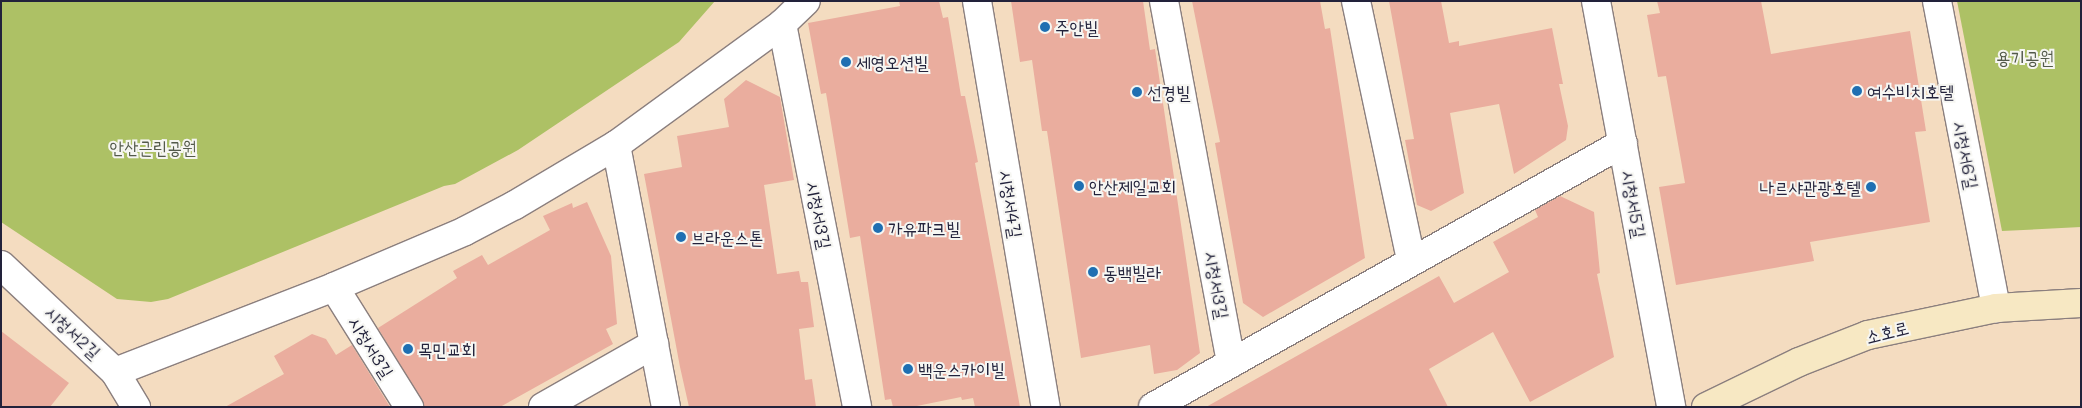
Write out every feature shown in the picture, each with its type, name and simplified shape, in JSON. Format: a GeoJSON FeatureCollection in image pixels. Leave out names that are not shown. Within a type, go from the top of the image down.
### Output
{"type":"FeatureCollection","features":[{"type":"Feature","properties":{"kind":"street"},"geometry":{"type":"LineString","coordinates":[[115,372],[465,232],[616,145],[782,24],[806,1]]}},
{"type":"Feature","properties":{"kind":"street","name":"시청서4길"},"geometry":{"type":"LineString","coordinates":[[977,1],[1046,407]]}},
{"type":"Feature","properties":{"kind":"street","name":"시청서3길"},"geometry":{"type":"LineString","coordinates":[[1164,1],[1231,363]]}},
{"type":"Feature","properties":{"kind":"street"},"geometry":{"type":"LineString","coordinates":[[1356,1],[1411,259]]}},
{"type":"Feature","properties":{"kind":"street","name":"시청서5길"},"geometry":{"type":"LineString","coordinates":[[1596,1],[1671,407]]}},
{"type":"Feature","properties":{"kind":"street","name":"시청서6길"},"geometry":{"type":"LineString","coordinates":[[1936,1],[1996,308]]}},
{"type":"Feature","properties":{"kind":"street","name":"시청서3길"},"geometry":{"type":"LineString","coordinates":[[782,24],[857,407]]}},
{"type":"Feature","properties":{"kind":"street"},"geometry":{"type":"LineString","coordinates":[[1153,407],[1411,259],[1622,143]]}},
{"type":"Feature","properties":{"kind":"street"},"geometry":{"type":"LineString","coordinates":[[616,145],[666,407]]}},
{"type":"Feature","properties":{"kind":"street","name":"시청서2길"},"geometry":{"type":"LineString","coordinates":[[1,265],[115,372],[136,407]]}},
{"type":"Feature","properties":{"kind":"street","name":"시청서3길"},"geometry":{"type":"LineString","coordinates":[[334,286],[409,407]]}},
{"type":"Feature","properties":{"kind":"street","name":"소호로"},"geometry":{"type":"LineString","coordinates":[[1706,407],[1798,362],[1868,335],[1996,308],[2081,303]]}},
{"type":"Feature","properties":{"kind":"street"},"geometry":{"type":"LineString","coordinates":[[543,407],[654,344]]}},
{"type":"Feature","properties":{"kind":"green space","name":"안산근린공원"},"geometry":{"type":"Polygon","coordinates":[[[1,1],[715,1],[679,42],[518,150],[455,184],[444,186],[168,299],[151,302],[117,299],[1,222],[1,1]]]}},
{"type":"Feature","properties":{"kind":"green space","name":"용기공원"},"geometry":{"type":"Polygon","coordinates":[[[1957,1],[2081,1],[2081,227],[2002,231],[1957,1]]]}},
{"type":"Feature","properties":{"kind":"building"},"geometry":{"type":"Polygon","coordinates":[[[899,1],[939,1],[943,18],[948,17],[961,96],[965,96],[978,162],[975,163],[1020,407],[975,407],[973,398],[962,400],[961,397],[912,407],[893,407],[891,399],[885,400],[860,236],[850,238],[826,93],[821,94],[808,23],[900,6],[899,1]]]}},
{"type":"Feature","properties":{"kind":"building"},"geometry":{"type":"Polygon","coordinates":[[[1011,1],[1143,1],[1150,50],[1155,49],[1200,353],[1177,370],[1154,374],[1150,345],[1081,358],[1047,131],[1042,131],[1032,60],[1020,62],[1011,1]]]}},
{"type":"Feature","properties":{"kind":"building"},"geometry":{"type":"Polygon","coordinates":[[[1192,1],[1320,1],[1325,29],[1330,28],[1365,258],[1263,317],[1243,303],[1215,143],[1220,142],[1192,1]]]}},
{"type":"Feature","properties":{"kind":"building"},"geometry":{"type":"Polygon","coordinates":[[[1389,1],[1441,1],[1449,43],[1459,41],[1459,46],[1552,28],[1563,84],[1559,84],[1568,126],[1566,140],[1514,174],[1499,104],[1450,113],[1464,193],[1431,211],[1417,205],[1405,140],[1414,139],[1389,1]]]}},
{"type":"Feature","properties":{"kind":"building"},"geometry":{"type":"Polygon","coordinates":[[[1657,1],[1761,1],[1771,54],[1910,31],[1926,131],[1915,132],[1930,222],[1810,242],[1814,261],[1676,285],[1659,187],[1685,183],[1666,76],[1658,77],[1647,15],[1660,13],[1657,1]]]}},
{"type":"Feature","properties":{"kind":"building"},"geometry":{"type":"Polygon","coordinates":[[[746,80],[780,97],[794,180],[764,185],[777,274],[799,271],[801,282],[808,282],[814,327],[799,329],[805,380],[812,379],[816,407],[689,407],[680,367],[644,174],[682,167],[677,136],[729,127],[724,99],[746,80]]]}},
{"type":"Feature","properties":{"kind":"building"},"geometry":{"type":"Polygon","coordinates":[[[1560,196],[1594,212],[1600,273],[1597,274],[1614,357],[1530,402],[1493,332],[1429,369],[1448,407],[1206,407],[1439,276],[1454,303],[1509,272],[1493,242],[1538,217],[1535,210],[1560,196]]]}},
{"type":"Feature","properties":{"kind":"building"},"geometry":{"type":"Polygon","coordinates":[[[587,202],[611,256],[617,324],[606,329],[613,344],[500,407],[425,407],[378,328],[457,278],[453,271],[482,255],[488,265],[550,230],[543,216],[572,203],[573,208],[587,202]]]}},
{"type":"Feature","properties":{"kind":"building"},"geometry":{"type":"Polygon","coordinates":[[[1,331],[69,383],[50,407],[1,407],[1,331]]]}},
{"type":"Feature","properties":{"kind":"building"},"geometry":{"type":"Polygon","coordinates":[[[312,334],[326,339],[336,355],[352,345],[390,407],[225,407],[284,374],[274,356],[312,334]]]}},
{"type":"Feature","properties":{"kind":"place","name":"주안빌"},"geometry":{"type":"Point","coordinates":[1045,27]}},
{"type":"Feature","properties":{"kind":"place","name":"세영오션빌"},"geometry":{"type":"Point","coordinates":[846,62]}},
{"type":"Feature","properties":{"kind":"place","name":"여수비치호텔"},"geometry":{"type":"Point","coordinates":[1857,91]}},
{"type":"Feature","properties":{"kind":"place","name":"선경빌"},"geometry":{"type":"Point","coordinates":[1137,92]}},
{"type":"Feature","properties":{"kind":"place","name":"안산제일교회"},"geometry":{"type":"Point","coordinates":[1079,186]}},
{"type":"Feature","properties":{"kind":"place","name":"나르샤관광호텔"},"geometry":{"type":"Point","coordinates":[1871,187]}},
{"type":"Feature","properties":{"kind":"place","name":"가유파크빌"},"geometry":{"type":"Point","coordinates":[878,228]}},
{"type":"Feature","properties":{"kind":"place","name":"브라운스톤"},"geometry":{"type":"Point","coordinates":[681,237]}},
{"type":"Feature","properties":{"kind":"place","name":"동백빌라"},"geometry":{"type":"Point","coordinates":[1093,272]}},
{"type":"Feature","properties":{"kind":"place","name":"목민교회"},"geometry":{"type":"Point","coordinates":[408,349]}},
{"type":"Feature","properties":{"kind":"place","name":"백운스카이빌"},"geometry":{"type":"Point","coordinates":[908,369]}}]}
